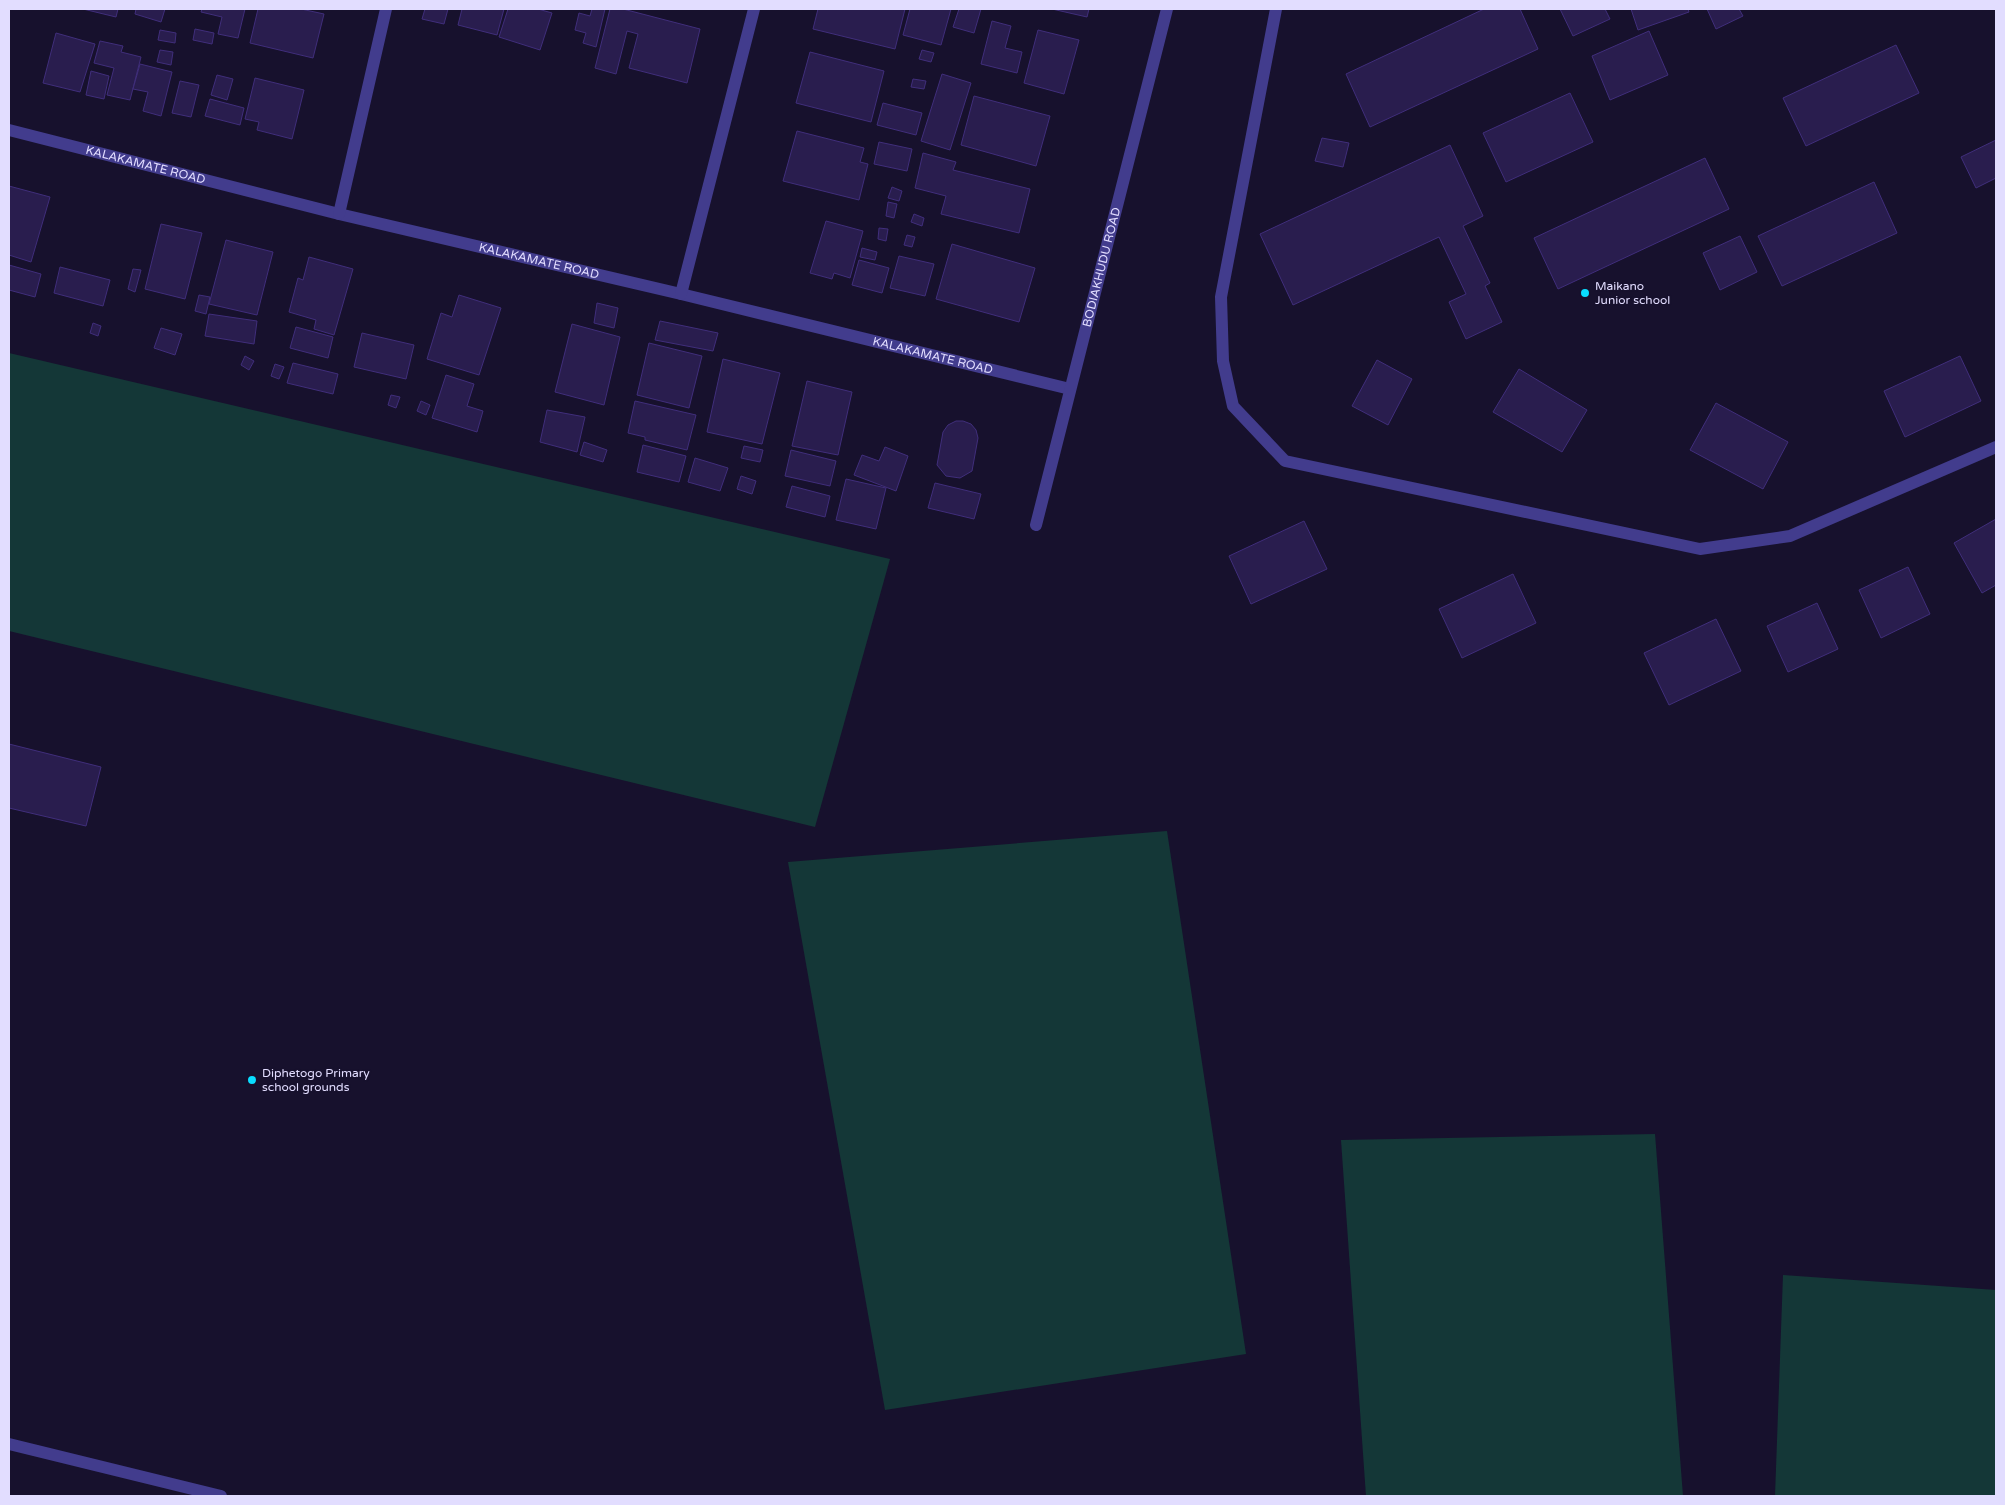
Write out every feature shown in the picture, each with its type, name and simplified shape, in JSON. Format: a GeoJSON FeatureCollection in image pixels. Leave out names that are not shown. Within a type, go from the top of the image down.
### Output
{"type":"FeatureCollection","features":[{"type":"Feature","properties":{"kind":"street"},"geometry":{"type":"LineString","coordinates":[[339,214],[386,9]]}},
{"type":"Feature","properties":{"kind":"street"},"geometry":{"type":"LineString","coordinates":[[681,294],[754,9]]}},
{"type":"Feature","properties":{"kind":"street","name":"BODIAKHUDU ROAD"},"geometry":{"type":"LineString","coordinates":[[1036,525],[1167,9]]}},
{"type":"Feature","properties":{"kind":"street"},"geometry":{"type":"LineString","coordinates":[[1276,9],[1221,297],[1223,361],[1233,406],[1285,461],[1700,549],[1790,536],[1996,447]]}},
{"type":"Feature","properties":{"kind":"street","name":"KALAKAMATE ROAD"},"geometry":{"type":"LineString","coordinates":[[9,130],[339,214],[681,294],[1070,389]]}},
{"type":"Feature","properties":{"kind":"street"},"geometry":{"type":"LineString","coordinates":[[9,1444],[221,1496]]}},
{"type":"Feature","properties":{"kind":"green space"},"geometry":{"type":"Polygon","coordinates":[[[9,353],[890,559],[815,827],[9,631],[9,353]]]}},
{"type":"Feature","properties":{"kind":"green space"},"geometry":{"type":"Polygon","coordinates":[[[1167,831],[1246,1354],[885,1410],[788,862],[1167,831]]]}},
{"type":"Feature","properties":{"kind":"green space"},"geometry":{"type":"Polygon","coordinates":[[[1655,1134],[1683,1496],[1366,1496],[1341,1140],[1655,1134]]]}},
{"type":"Feature","properties":{"kind":"green space"},"geometry":{"type":"Polygon","coordinates":[[[1783,1275],[1996,1290],[1996,1496],[1775,1496],[1783,1275]]]}},
{"type":"Feature","properties":{"kind":"building"},"geometry":{"type":"Polygon","coordinates":[[[83,9],[118,9],[116,17],[83,9]]]}},
{"type":"Feature","properties":{"kind":"building"},"geometry":{"type":"Polygon","coordinates":[[[136,9],[165,9],[161,22],[135,14],[136,9]]]}},
{"type":"Feature","properties":{"kind":"building"},"geometry":{"type":"Polygon","coordinates":[[[202,9],[245,9],[238,38],[218,34],[222,17],[201,12],[202,9]]]}},
{"type":"Feature","properties":{"kind":"building"},"geometry":{"type":"Polygon","coordinates":[[[258,9],[301,9],[324,14],[313,58],[250,43],[258,9]]]}},
{"type":"Feature","properties":{"kind":"building"},"geometry":{"type":"Polygon","coordinates":[[[425,9],[448,9],[444,24],[422,19],[425,9]]]}},
{"type":"Feature","properties":{"kind":"building"},"geometry":{"type":"Polygon","coordinates":[[[462,9],[504,9],[497,35],[458,25],[462,9]]]}},
{"type":"Feature","properties":{"kind":"building"},"geometry":{"type":"Polygon","coordinates":[[[508,9],[538,9],[552,13],[540,50],[499,37],[508,9]]]}},
{"type":"Feature","properties":{"kind":"building"},"geometry":{"type":"Polygon","coordinates":[[[592,9],[605,9],[596,47],[583,43],[586,33],[575,30],[579,13],[590,16],[592,9]]]}},
{"type":"Feature","properties":{"kind":"building"},"geometry":{"type":"Polygon","coordinates":[[[610,9],[623,9],[700,29],[687,83],[629,68],[638,34],[627,31],[616,74],[595,68],[610,9]]]}},
{"type":"Feature","properties":{"kind":"building"},"geometry":{"type":"Polygon","coordinates":[[[818,9],[905,9],[895,49],[813,29],[818,9]]]}},
{"type":"Feature","properties":{"kind":"building"},"geometry":{"type":"Polygon","coordinates":[[[910,9],[951,9],[941,45],[903,35],[910,9]]]}},
{"type":"Feature","properties":{"kind":"building"},"geometry":{"type":"Polygon","coordinates":[[[959,9],[981,9],[974,33],[953,27],[959,9]]]}},
{"type":"Feature","properties":{"kind":"building"},"geometry":{"type":"Polygon","coordinates":[[[1052,9],[1089,9],[1087,17],[1052,9]]]}},
{"type":"Feature","properties":{"kind":"building"},"geometry":{"type":"Polygon","coordinates":[[[1484,9],[1520,9],[1538,49],[1370,127],[1346,74],[1484,9]]]}},
{"type":"Feature","properties":{"kind":"building"},"geometry":{"type":"Polygon","coordinates":[[[1560,9],[1605,9],[1610,19],[1573,36],[1560,9]]]}},
{"type":"Feature","properties":{"kind":"building"},"geometry":{"type":"Polygon","coordinates":[[[1631,9],[1688,9],[1689,12],[1638,30],[1631,9]]]}},
{"type":"Feature","properties":{"kind":"building"},"geometry":{"type":"Polygon","coordinates":[[[1707,9],[1739,9],[1743,16],[1716,29],[1707,9]]]}},
{"type":"Feature","properties":{"kind":"building"},"geometry":{"type":"Polygon","coordinates":[[[992,21],[1011,26],[1005,48],[1022,52],[1017,73],[981,64],[992,21]]]}},
{"type":"Feature","properties":{"kind":"building"},"geometry":{"type":"Polygon","coordinates":[[[195,29],[214,33],[212,44],[193,40],[195,29]]]}},
{"type":"Feature","properties":{"kind":"building"},"geometry":{"type":"Polygon","coordinates":[[[160,30],[176,33],[175,43],[158,40],[160,30]]]}},
{"type":"Feature","properties":{"kind":"building"},"geometry":{"type":"Polygon","coordinates":[[[1038,30],[1079,40],[1064,94],[1024,83],[1038,30]]]}},
{"type":"Feature","properties":{"kind":"building"},"geometry":{"type":"Polygon","coordinates":[[[1649,31],[1668,75],[1610,100],[1592,56],[1649,31]]]}},
{"type":"Feature","properties":{"kind":"building"},"geometry":{"type":"Polygon","coordinates":[[[56,33],[95,44],[80,92],[43,83],[56,33]]]}},
{"type":"Feature","properties":{"kind":"building"},"geometry":{"type":"Polygon","coordinates":[[[100,41],[123,46],[121,52],[141,57],[130,100],[107,95],[114,68],[94,63],[100,41]]]}},
{"type":"Feature","properties":{"kind":"building"},"geometry":{"type":"Polygon","coordinates":[[[1896,45],[1919,93],[1806,146],[1783,98],[1896,45]]]}},
{"type":"Feature","properties":{"kind":"building"},"geometry":{"type":"Polygon","coordinates":[[[160,50],[173,52],[171,65],[157,62],[160,50]]]}},
{"type":"Feature","properties":{"kind":"building"},"geometry":{"type":"Polygon","coordinates":[[[922,50],[934,53],[931,62],[919,59],[922,50]]]}},
{"type":"Feature","properties":{"kind":"building"},"geometry":{"type":"Polygon","coordinates":[[[810,52],[884,71],[871,122],[796,103],[810,52]]]}},
{"type":"Feature","properties":{"kind":"building"},"geometry":{"type":"Polygon","coordinates":[[[140,64],[172,72],[161,116],[143,111],[148,92],[133,89],[140,64]]]}},
{"type":"Feature","properties":{"kind":"building"},"geometry":{"type":"Polygon","coordinates":[[[91,71],[109,76],[104,99],[86,95],[91,71]]]}},
{"type":"Feature","properties":{"kind":"building"},"geometry":{"type":"Polygon","coordinates":[[[942,74],[971,83],[950,150],[921,141],[942,74]]]}},
{"type":"Feature","properties":{"kind":"building"},"geometry":{"type":"Polygon","coordinates":[[[217,75],[233,79],[227,100],[211,95],[217,75]]]}},
{"type":"Feature","properties":{"kind":"building"},"geometry":{"type":"Polygon","coordinates":[[[255,78],[304,90],[292,139],[257,130],[259,122],[245,119],[255,78]]]}},
{"type":"Feature","properties":{"kind":"building"},"geometry":{"type":"Polygon","coordinates":[[[913,79],[926,81],[924,89],[911,87],[913,79]]]}},
{"type":"Feature","properties":{"kind":"building"},"geometry":{"type":"Polygon","coordinates":[[[180,81],[199,85],[191,117],[172,113],[180,81]]]}},
{"type":"Feature","properties":{"kind":"building"},"geometry":{"type":"Polygon","coordinates":[[[1570,93],[1593,142],[1506,182],[1483,133],[1570,93]]]}},
{"type":"Feature","properties":{"kind":"building"},"geometry":{"type":"Polygon","coordinates":[[[974,96],[1050,116],[1036,166],[961,145],[974,96]]]}},
{"type":"Feature","properties":{"kind":"building"},"geometry":{"type":"Polygon","coordinates":[[[210,99],[244,108],[240,125],[205,116],[210,99]]]}},
{"type":"Feature","properties":{"kind":"building"},"geometry":{"type":"Polygon","coordinates":[[[883,103],[922,113],[916,135],[877,125],[883,103]]]}},
{"type":"Feature","properties":{"kind":"building"},"geometry":{"type":"Polygon","coordinates":[[[797,131],[864,148],[860,162],[868,164],[859,200],[783,181],[797,131]]]}},
{"type":"Feature","properties":{"kind":"building"},"geometry":{"type":"Polygon","coordinates":[[[1322,138],[1349,143],[1343,167],[1315,161],[1322,138]]]}},
{"type":"Feature","properties":{"kind":"building"},"geometry":{"type":"Polygon","coordinates":[[[1996,140],[1996,178],[1976,188],[1961,157],[1996,140]]]}},
{"type":"Feature","properties":{"kind":"building"},"geometry":{"type":"Polygon","coordinates":[[[879,142],[912,149],[907,171],[874,164],[879,142]]]}},
{"type":"Feature","properties":{"kind":"building"},"geometry":{"type":"Polygon","coordinates":[[[1450,145],[1483,216],[1463,226],[1490,283],[1485,286],[1502,322],[1466,339],[1449,302],[1466,294],[1439,237],[1293,305],[1260,234],[1450,145]]]}},
{"type":"Feature","properties":{"kind":"building"},"geometry":{"type":"Polygon","coordinates":[[[923,153],[956,162],[953,170],[1030,189],[1019,233],[941,214],[946,196],[915,188],[923,153]]]}},
{"type":"Feature","properties":{"kind":"building"},"geometry":{"type":"Polygon","coordinates":[[[1705,158],[1729,209],[1558,289],[1534,238],[1705,158]]]}},
{"type":"Feature","properties":{"kind":"building"},"geometry":{"type":"Polygon","coordinates":[[[1874,182],[1897,233],[1782,286],[1758,236],[1874,182]]]}},
{"type":"Feature","properties":{"kind":"building"},"geometry":{"type":"Polygon","coordinates":[[[9,186],[50,197],[31,262],[9,255],[9,186]]]}},
{"type":"Feature","properties":{"kind":"building"},"geometry":{"type":"Polygon","coordinates":[[[892,187],[902,191],[899,201],[888,198],[892,187]]]}},
{"type":"Feature","properties":{"kind":"building"},"geometry":{"type":"Polygon","coordinates":[[[888,202],[897,204],[894,218],[886,216],[888,202]]]}},
{"type":"Feature","properties":{"kind":"building"},"geometry":{"type":"Polygon","coordinates":[[[914,214],[924,218],[922,226],[911,222],[914,214]]]}},
{"type":"Feature","properties":{"kind":"building"},"geometry":{"type":"Polygon","coordinates":[[[826,221],[863,231],[850,278],[834,273],[832,279],[810,273],[826,221]]]}},
{"type":"Feature","properties":{"kind":"building"},"geometry":{"type":"Polygon","coordinates":[[[161,224],[202,233],[185,299],[145,289],[161,224]]]}},
{"type":"Feature","properties":{"kind":"building"},"geometry":{"type":"Polygon","coordinates":[[[879,228],[888,229],[886,241],[878,239],[879,228]]]}},
{"type":"Feature","properties":{"kind":"building"},"geometry":{"type":"Polygon","coordinates":[[[907,235],[915,237],[912,247],[904,245],[907,235]]]}},
{"type":"Feature","properties":{"kind":"building"},"geometry":{"type":"Polygon","coordinates":[[[1740,236],[1757,272],[1720,290],[1703,253],[1740,236]]]}},
{"type":"Feature","properties":{"kind":"building"},"geometry":{"type":"Polygon","coordinates":[[[226,240],[273,252],[257,315],[209,304],[226,240]]]}},
{"type":"Feature","properties":{"kind":"building"},"geometry":{"type":"Polygon","coordinates":[[[952,244],[1035,268],[1019,322],[936,299],[952,244]]]}},
{"type":"Feature","properties":{"kind":"building"},"geometry":{"type":"Polygon","coordinates":[[[862,248],[877,252],[875,260],[860,257],[862,248]]]}},
{"type":"Feature","properties":{"kind":"building"},"geometry":{"type":"Polygon","coordinates":[[[899,256],[934,264],[925,296],[890,288],[899,256]]]}},
{"type":"Feature","properties":{"kind":"building"},"geometry":{"type":"Polygon","coordinates":[[[309,257],[353,269],[334,335],[314,329],[316,320],[289,312],[298,278],[303,280],[309,257]]]}},
{"type":"Feature","properties":{"kind":"building"},"geometry":{"type":"Polygon","coordinates":[[[859,260],[889,268],[882,293],[852,285],[859,260]]]}},
{"type":"Feature","properties":{"kind":"building"},"geometry":{"type":"Polygon","coordinates":[[[9,265],[41,274],[35,297],[9,290],[9,265]]]}},
{"type":"Feature","properties":{"kind":"building"},"geometry":{"type":"Polygon","coordinates":[[[60,267],[110,280],[103,306],[54,293],[60,267]]]}},
{"type":"Feature","properties":{"kind":"building"},"geometry":{"type":"Polygon","coordinates":[[[133,269],[141,270],[135,292],[128,289],[133,269]]]}},
{"type":"Feature","properties":{"kind":"building"},"geometry":{"type":"Polygon","coordinates":[[[199,295],[210,297],[206,314],[195,311],[199,295]]]}},
{"type":"Feature","properties":{"kind":"building"},"geometry":{"type":"Polygon","coordinates":[[[459,295],[501,308],[479,375],[427,359],[441,313],[452,317],[459,295]]]}},
{"type":"Feature","properties":{"kind":"building"},"geometry":{"type":"Polygon","coordinates":[[[597,303],[618,308],[614,328],[594,323],[597,303]]]}},
{"type":"Feature","properties":{"kind":"building"},"geometry":{"type":"Polygon","coordinates":[[[209,314],[257,321],[254,344],[205,336],[209,314]]]}},
{"type":"Feature","properties":{"kind":"building"},"geometry":{"type":"Polygon","coordinates":[[[660,321],[718,333],[713,351],[655,340],[660,321]]]}},
{"type":"Feature","properties":{"kind":"building"},"geometry":{"type":"Polygon","coordinates":[[[93,323],[101,326],[98,336],[90,333],[93,323]]]}},
{"type":"Feature","properties":{"kind":"building"},"geometry":{"type":"Polygon","coordinates":[[[572,324],[620,337],[604,405],[555,392],[572,324]]]}},
{"type":"Feature","properties":{"kind":"building"},"geometry":{"type":"Polygon","coordinates":[[[296,327],[333,337],[328,358],[290,348],[296,327]]]}},
{"type":"Feature","properties":{"kind":"building"},"geometry":{"type":"Polygon","coordinates":[[[161,328],[182,334],[175,355],[154,348],[161,328]]]}},
{"type":"Feature","properties":{"kind":"building"},"geometry":{"type":"Polygon","coordinates":[[[362,333],[414,345],[406,379],[354,367],[362,333]]]}},
{"type":"Feature","properties":{"kind":"building"},"geometry":{"type":"Polygon","coordinates":[[[649,343],[702,356],[689,408],[637,395],[649,343]]]}},
{"type":"Feature","properties":{"kind":"building"},"geometry":{"type":"Polygon","coordinates":[[[245,356],[254,361],[249,370],[241,365],[245,356]]]}},
{"type":"Feature","properties":{"kind":"building"},"geometry":{"type":"Polygon","coordinates":[[[1960,356],[1981,401],[1905,437],[1884,391],[1960,356]]]}},
{"type":"Feature","properties":{"kind":"building"},"geometry":{"type":"Polygon","coordinates":[[[723,359],[780,373],[762,444],[707,432],[723,359]]]}},
{"type":"Feature","properties":{"kind":"building"},"geometry":{"type":"Polygon","coordinates":[[[1377,360],[1412,379],[1388,425],[1352,406],[1377,360]]]}},
{"type":"Feature","properties":{"kind":"building"},"geometry":{"type":"Polygon","coordinates":[[[293,363],[338,374],[333,394],[287,383],[293,363]]]}},
{"type":"Feature","properties":{"kind":"building"},"geometry":{"type":"Polygon","coordinates":[[[275,364],[284,367],[279,379],[271,376],[275,364]]]}},
{"type":"Feature","properties":{"kind":"building"},"geometry":{"type":"Polygon","coordinates":[[[1519,369],[1587,410],[1562,452],[1493,412],[1519,369]]]}},
{"type":"Feature","properties":{"kind":"building"},"geometry":{"type":"Polygon","coordinates":[[[446,375],[474,384],[467,406],[483,411],[477,432],[432,418],[446,375]]]}},
{"type":"Feature","properties":{"kind":"building"},"geometry":{"type":"Polygon","coordinates":[[[807,381],[852,392],[838,455],[792,446],[807,381]]]}},
{"type":"Feature","properties":{"kind":"building"},"geometry":{"type":"Polygon","coordinates":[[[391,395],[400,397],[396,408],[388,405],[391,395]]]}},
{"type":"Feature","properties":{"kind":"building"},"geometry":{"type":"Polygon","coordinates":[[[421,401],[430,405],[426,415],[417,411],[421,401]]]}},
{"type":"Feature","properties":{"kind":"building"},"geometry":{"type":"Polygon","coordinates":[[[635,401],[696,415],[687,450],[645,440],[645,437],[628,433],[635,401]]]}},
{"type":"Feature","properties":{"kind":"building"},"geometry":{"type":"Polygon","coordinates":[[[1716,403],[1788,442],[1763,489],[1690,450],[1716,403]]]}},
{"type":"Feature","properties":{"kind":"building"},"geometry":{"type":"Polygon","coordinates":[[[547,410],[585,417],[577,452],[540,442],[547,410]]]}},
{"type":"Feature","properties":{"kind":"building"},"geometry":{"type":"Polygon","coordinates":[[[956,421],[971,424],[976,430],[978,438],[972,471],[960,478],[946,476],[937,465],[943,432],[948,425],[956,421]]]}},
{"type":"Feature","properties":{"kind":"building"},"geometry":{"type":"Polygon","coordinates":[[[584,442],[607,450],[603,462],[580,455],[584,442]]]}},
{"type":"Feature","properties":{"kind":"building"},"geometry":{"type":"Polygon","coordinates":[[[643,445],[686,456],[679,482],[637,472],[643,445]]]}},
{"type":"Feature","properties":{"kind":"building"},"geometry":{"type":"Polygon","coordinates":[[[744,446],[763,450],[760,462],[741,458],[744,446]]]}},
{"type":"Feature","properties":{"kind":"building"},"geometry":{"type":"Polygon","coordinates":[[[885,447],[908,456],[896,491],[854,475],[862,455],[879,461],[885,447]]]}},
{"type":"Feature","properties":{"kind":"building"},"geometry":{"type":"Polygon","coordinates":[[[791,450],[836,461],[830,486],[785,476],[791,450]]]}},
{"type":"Feature","properties":{"kind":"building"},"geometry":{"type":"Polygon","coordinates":[[[695,458],[728,468],[720,491],[688,482],[695,458]]]}},
{"type":"Feature","properties":{"kind":"building"},"geometry":{"type":"Polygon","coordinates":[[[741,476],[756,481],[752,494],[737,489],[741,476]]]}},
{"type":"Feature","properties":{"kind":"building"},"geometry":{"type":"Polygon","coordinates":[[[846,479],[886,488],[876,529],[836,520],[846,479]]]}},
{"type":"Feature","properties":{"kind":"building"},"geometry":{"type":"Polygon","coordinates":[[[935,483],[981,494],[974,519],[928,508],[935,483]]]}},
{"type":"Feature","properties":{"kind":"building"},"geometry":{"type":"Polygon","coordinates":[[[792,486],[830,496],[825,517],[786,507],[792,486]]]}},
{"type":"Feature","properties":{"kind":"building"},"geometry":{"type":"Polygon","coordinates":[[[1996,519],[1996,585],[1982,593],[1954,543],[1996,519]]]}},
{"type":"Feature","properties":{"kind":"building"},"geometry":{"type":"Polygon","coordinates":[[[1304,521],[1327,569],[1251,604],[1229,556],[1304,521]]]}},
{"type":"Feature","properties":{"kind":"building"},"geometry":{"type":"Polygon","coordinates":[[[1908,567],[1930,614],[1881,638],[1859,590],[1908,567]]]}},
{"type":"Feature","properties":{"kind":"building"},"geometry":{"type":"Polygon","coordinates":[[[1513,574],[1536,623],[1462,658],[1439,609],[1513,574]]]}},
{"type":"Feature","properties":{"kind":"building"},"geometry":{"type":"Polygon","coordinates":[[[1817,603],[1838,649],[1788,672],[1767,626],[1817,603]]]}},
{"type":"Feature","properties":{"kind":"building"},"geometry":{"type":"Polygon","coordinates":[[[1716,619],[1741,671],[1669,705],[1644,653],[1716,619]]]}},
{"type":"Feature","properties":{"kind":"building"},"geometry":{"type":"Polygon","coordinates":[[[9,744],[101,767],[86,826],[9,808],[9,744]]]}},
{"type":"Feature","properties":{"kind":"place","name":"Maikano Junior school"},"geometry":{"type":"Point","coordinates":[1585,293]}},
{"type":"Feature","properties":{"kind":"place","name":"Diphetogo Primary school grounds"},"geometry":{"type":"Point","coordinates":[252,1080]}}]}
